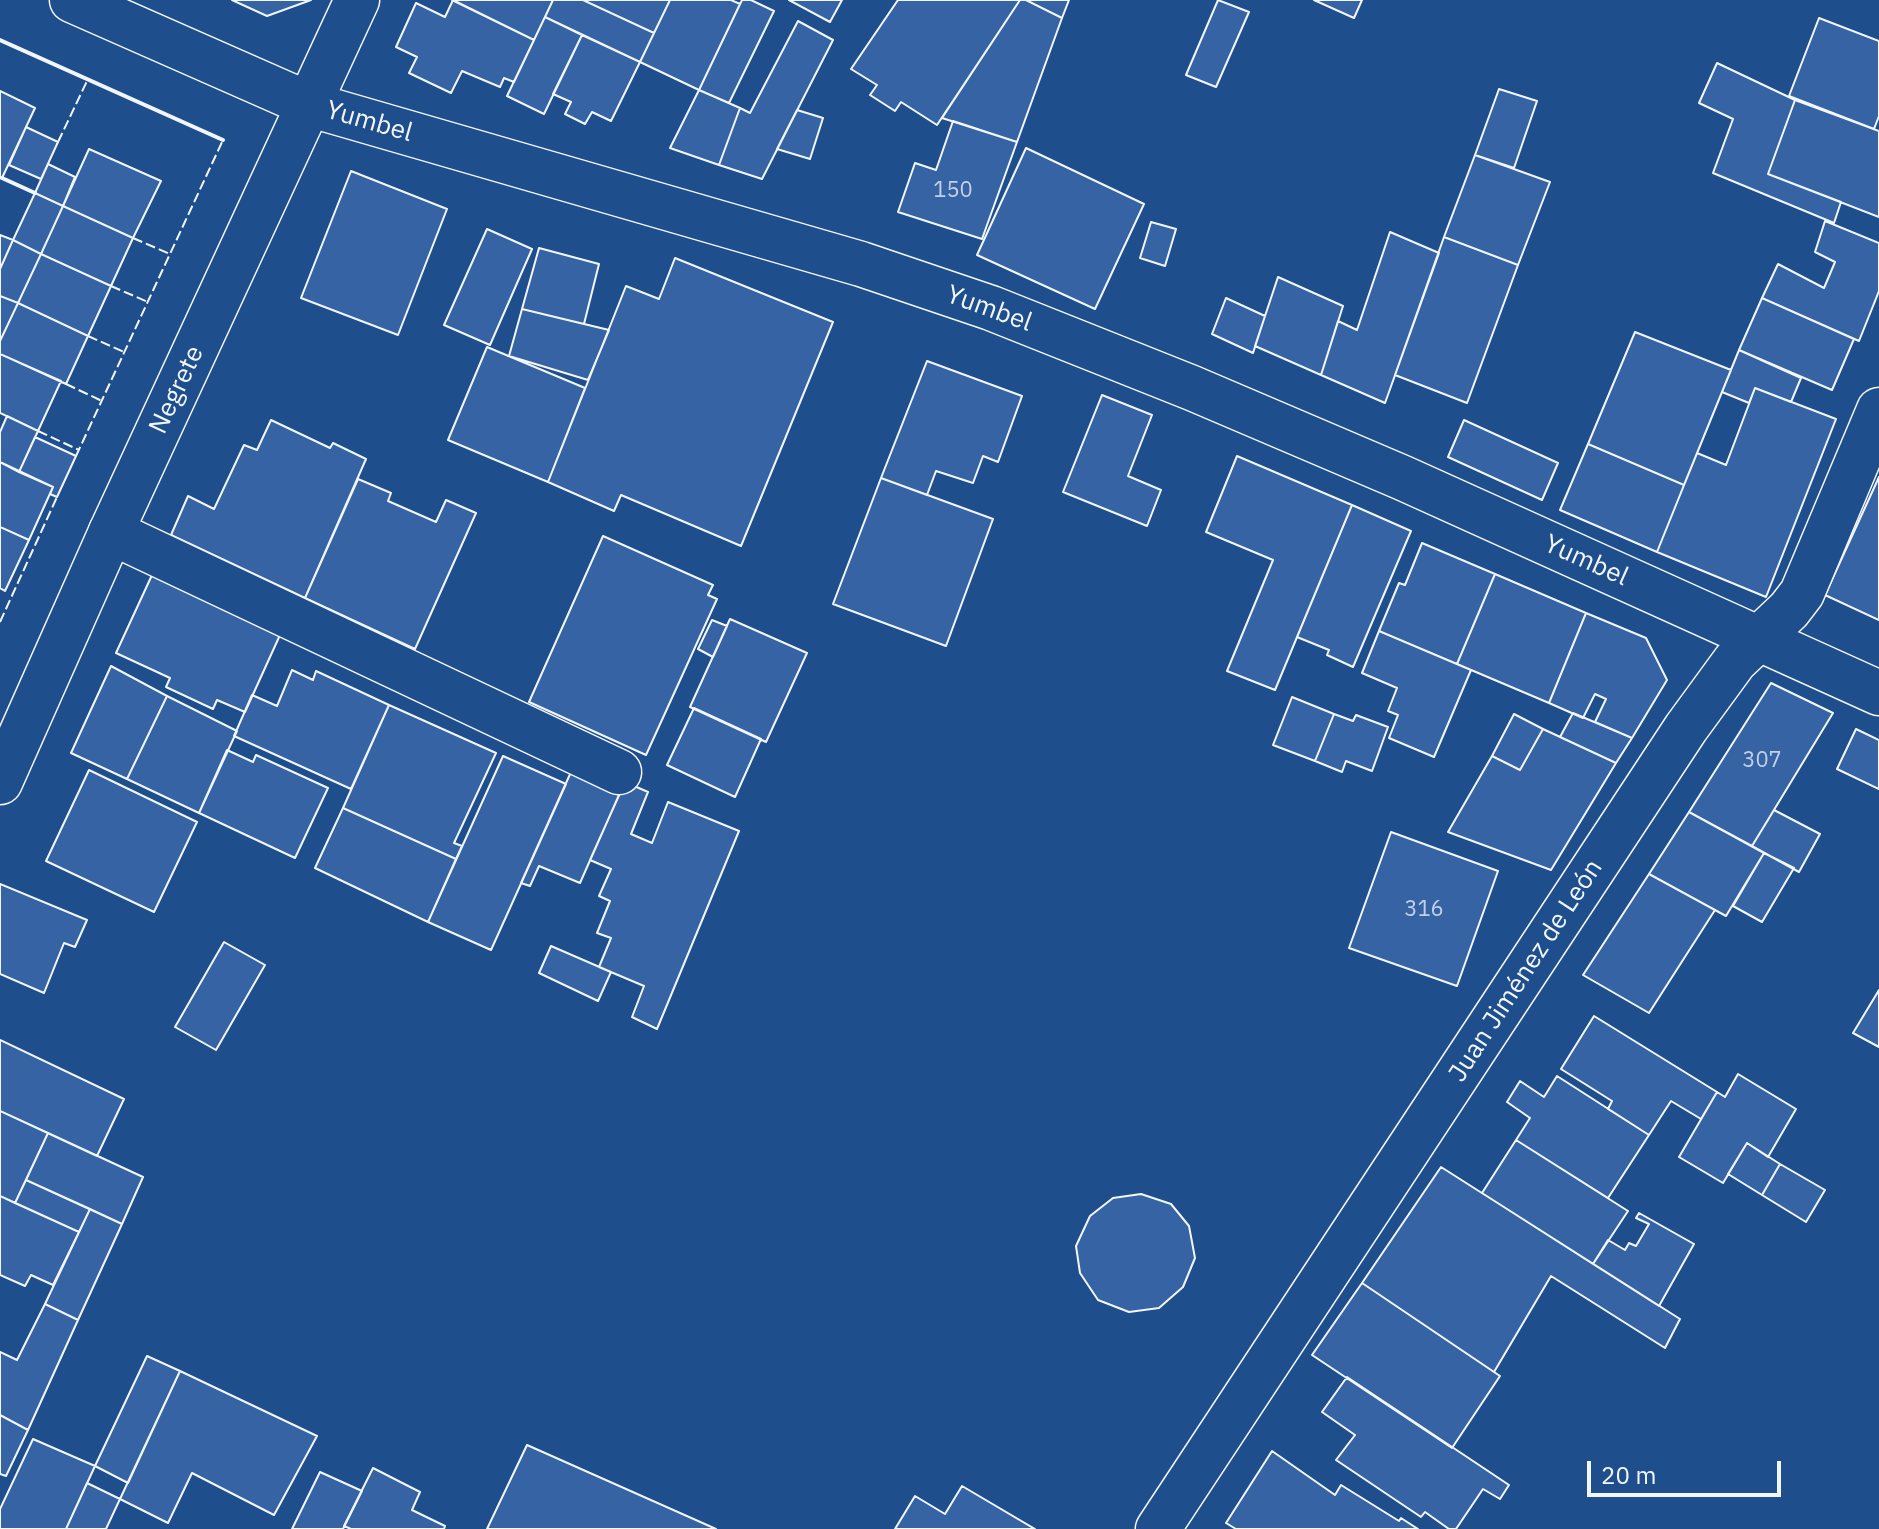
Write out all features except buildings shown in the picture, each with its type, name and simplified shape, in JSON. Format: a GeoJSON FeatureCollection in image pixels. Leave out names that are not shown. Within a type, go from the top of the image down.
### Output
{"type":"FeatureCollection","features":[{"type":"Feature","properties":{"kind":"main road","name":"Yumbel"},"geometry":{"type":"LineString","coordinates":[[72,0],[308,104],[861,264],[991,308],[1192,388],[1403,478],[1879,693]]}},
{"type":"Feature","properties":{"kind":"main road","name":"Negrete"},"geometry":{"type":"LineString","coordinates":[[0,782],[111,532],[357,0]]}},
{"type":"Feature","properties":{"kind":"main road","name":"Juan Jiménez de León"},"geometry":{"type":"LineString","coordinates":[[1158,1529],[1686,728],[1735,661],[1789,610],[1802,593],[1879,410]]}},
{"type":"Feature","properties":{"kind":"main road"},"geometry":{"type":"LineString","coordinates":[[111,532],[619,772]]}},
{"type":"Feature","properties":{"kind":"fence"},"geometry":{"type":"LineString","coordinates":[[58,142],[88,79]]}},
{"type":"Feature","properties":{"kind":"fence"},"geometry":{"type":"LineString","coordinates":[[76,456],[223,140]]}},
{"type":"Feature","properties":{"kind":"fence"},"geometry":{"type":"LineString","coordinates":[[133,238],[170,254]]}},
{"type":"Feature","properties":{"kind":"fence"},"geometry":{"type":"LineString","coordinates":[[111,286],[148,302]]}},
{"type":"Feature","properties":{"kind":"fence"},"geometry":{"type":"LineString","coordinates":[[88,336],[124,352]]}},
{"type":"Feature","properties":{"kind":"fence"},"geometry":{"type":"LineString","coordinates":[[66,384],[102,401]]}},
{"type":"Feature","properties":{"kind":"fence"},"geometry":{"type":"LineString","coordinates":[[38,431],[79,450]]}},
{"type":"Feature","properties":{"kind":"fence"},"geometry":{"type":"LineString","coordinates":[[0,622],[57,497]]}},
{"type":"Feature","properties":{"kind":"wall"},"geometry":{"type":"LineString","coordinates":[[0,40],[223,140]]}},
{"type":"Feature","properties":{"kind":"wall"},"geometry":{"type":"LineString","coordinates":[[2,178],[35,193]]}}]}
